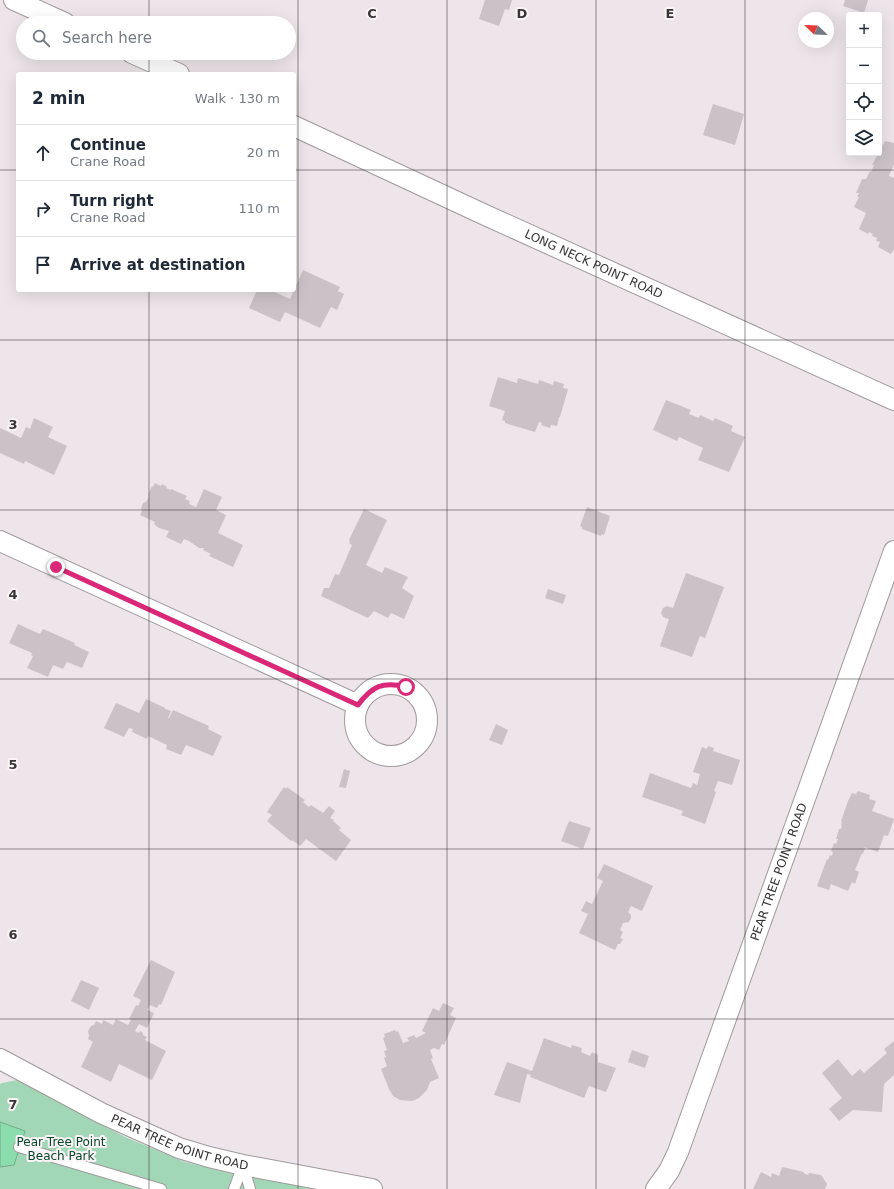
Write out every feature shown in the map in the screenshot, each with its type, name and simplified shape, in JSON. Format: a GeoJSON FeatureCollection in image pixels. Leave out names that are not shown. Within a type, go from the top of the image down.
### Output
{"type":"FeatureCollection","features":[{"type":"Feature","properties":{"kind":"street"},"geometry":{"type":"LineString","coordinates":[[14,0],[49,16]]}},
{"type":"Feature","properties":{"kind":"street"},"geometry":{"type":"LineString","coordinates":[[148,60],[175,72]]}},
{"type":"Feature","properties":{"kind":"street","name":"LONG NECK POINT ROAD"},"geometry":{"type":"LineString","coordinates":[[296,127],[483,214],[894,400]]}},
{"type":"Feature","properties":{"kind":"street"},"geometry":{"type":"LineString","coordinates":[[0,541],[358,705]]}},
{"type":"Feature","properties":{"kind":"street","name":"PEAR TREE POINT ROAD"},"geometry":{"type":"LineString","coordinates":[[656,1189],[669,1171],[678,1152],[894,551]]}},
{"type":"Feature","properties":{"kind":"street","name":"PEAR TREE POINT ROAD"},"geometry":{"type":"LineString","coordinates":[[0,1059],[101,1113],[179,1148],[243,1165],[372,1189]]}},
{"type":"Feature","properties":{"kind":"lane"},"geometry":{"type":"LineString","coordinates":[[19,1148],[161,1189]]}},
{"type":"Feature","properties":{"kind":"lane"},"geometry":{"type":"LineString","coordinates":[[234,1189],[243,1165]]}},
{"type":"Feature","properties":{"kind":"lane"},"geometry":{"type":"LineString","coordinates":[[243,1165],[250,1189]]}},
{"type":"Feature","properties":{"kind":"green space","name":"Pear Tree Point Beach Park"},"geometry":{"type":"Polygon","coordinates":[[[17,1080],[125,1137],[185,1162],[229,1173],[316,1189],[0,1189],[0,1167],[14,1165],[24,1132],[0,1122],[0,1084],[17,1080]]]}},
{"type":"Feature","properties":{"kind":"shaded area"},"geometry":{"type":"Polygon","coordinates":[[[0,1122],[25,1131],[14,1165],[0,1167],[0,1122]]]}},
{"type":"Feature","properties":{"kind":"building"},"geometry":{"type":"Polygon","coordinates":[[[485,0],[512,0],[509,10],[505,9],[499,26],[479,19],[485,0]]]}},
{"type":"Feature","properties":{"kind":"building"},"geometry":{"type":"Polygon","coordinates":[[[845,0],[868,0],[864,12],[843,6],[845,0]]]}},
{"type":"Feature","properties":{"kind":"building"},"geometry":{"type":"Polygon","coordinates":[[[713,104],[744,114],[735,145],[703,135],[713,104]]]}},
{"type":"Feature","properties":{"kind":"building"},"geometry":{"type":"Polygon","coordinates":[[[885,141],[894,143],[894,164],[889,176],[894,178],[894,249],[891,254],[878,247],[880,242],[876,241],[877,238],[872,236],[873,234],[869,232],[868,234],[859,229],[866,213],[854,207],[859,197],[857,197],[859,193],[856,193],[862,179],[866,179],[870,171],[871,172],[874,165],[872,165],[877,156],[882,156],[882,147],[885,141]]]}},
{"type":"Feature","properties":{"kind":"building"},"geometry":{"type":"Polygon","coordinates":[[[303,270],[340,287],[338,291],[344,294],[337,310],[331,307],[320,328],[285,312],[280,322],[249,308],[256,292],[274,292],[290,299],[293,292],[296,292],[296,286],[303,270]]]}},
{"type":"Feature","properties":{"kind":"building"},"geometry":{"type":"Polygon","coordinates":[[[498,377],[517,383],[518,378],[538,384],[539,380],[553,385],[554,381],[564,384],[563,388],[568,389],[557,426],[551,425],[550,428],[541,425],[542,423],[539,422],[535,432],[505,423],[505,421],[502,420],[505,411],[489,406],[498,377]]]}},
{"type":"Feature","properties":{"kind":"building"},"geometry":{"type":"Polygon","coordinates":[[[666,400],[691,410],[689,414],[699,418],[700,415],[713,421],[715,418],[733,426],[731,431],[745,437],[729,472],[698,460],[703,448],[679,437],[677,441],[653,430],[666,400]]]}},
{"type":"Feature","properties":{"kind":"building"},"geometry":{"type":"Polygon","coordinates":[[[34,418],[53,427],[48,437],[67,446],[54,475],[25,461],[24,464],[0,453],[0,428],[21,438],[26,427],[30,429],[34,418]]]}},
{"type":"Feature","properties":{"kind":"building"},"geometry":{"type":"Polygon","coordinates":[[[155,483],[161,486],[162,484],[167,487],[166,488],[187,496],[185,499],[190,501],[189,504],[196,507],[204,489],[222,497],[216,510],[226,515],[218,533],[243,545],[233,567],[209,556],[211,554],[203,550],[204,548],[199,548],[189,541],[184,539],[181,544],[166,537],[169,531],[159,528],[154,524],[155,522],[140,515],[143,503],[146,502],[152,486],[153,487],[155,483]]]}},
{"type":"Feature","properties":{"kind":"building"},"geometry":{"type":"Polygon","coordinates":[[[587,507],[610,516],[604,535],[602,534],[601,536],[582,529],[580,526],[587,507]]]}},
{"type":"Feature","properties":{"kind":"building"},"geometry":{"type":"Polygon","coordinates":[[[364,509],[387,520],[366,565],[382,573],[385,567],[408,577],[402,588],[414,596],[404,619],[391,613],[388,618],[374,611],[368,618],[321,596],[324,588],[329,588],[335,574],[339,575],[352,545],[349,543],[349,540],[364,509]]]}},
{"type":"Feature","properties":{"kind":"building"},"geometry":{"type":"Polygon","coordinates":[[[686,573],[724,587],[705,638],[700,636],[692,657],[660,646],[669,619],[663,617],[661,613],[663,608],[667,606],[673,608],[686,573]]]}},
{"type":"Feature","properties":{"kind":"building"},"geometry":{"type":"Polygon","coordinates":[[[548,589],[566,595],[563,604],[545,598],[548,589]]]}},
{"type":"Feature","properties":{"kind":"building"},"geometry":{"type":"Polygon","coordinates":[[[18,624],[40,634],[43,629],[75,643],[74,645],[89,652],[82,668],[67,662],[63,669],[53,665],[48,677],[27,668],[33,656],[31,655],[32,653],[9,643],[18,624]]]}},
{"type":"Feature","properties":{"kind":"building"},"geometry":{"type":"Polygon","coordinates":[[[146,699],[171,711],[168,718],[173,710],[209,726],[208,729],[222,736],[213,756],[186,745],[181,755],[166,749],[167,745],[148,736],[147,739],[132,732],[133,729],[129,728],[124,737],[104,728],[116,703],[139,713],[146,699]]]}},
{"type":"Feature","properties":{"kind":"building"},"geometry":{"type":"Polygon","coordinates":[[[496,724],[508,730],[502,745],[489,740],[496,724]]]}},
{"type":"Feature","properties":{"kind":"building"},"geometry":{"type":"Polygon","coordinates":[[[708,746],[714,748],[713,751],[740,760],[732,785],[718,781],[714,791],[716,792],[705,824],[681,815],[683,811],[642,797],[650,773],[691,788],[693,783],[697,785],[700,774],[693,772],[702,747],[707,749],[708,746]]]}},
{"type":"Feature","properties":{"kind":"building"},"geometry":{"type":"Polygon","coordinates":[[[344,769],[350,771],[346,788],[339,787],[344,769]]]}},
{"type":"Feature","properties":{"kind":"building"},"geometry":{"type":"Polygon","coordinates":[[[284,787],[286,789],[287,787],[305,800],[303,802],[309,807],[311,805],[323,813],[329,806],[335,811],[330,818],[334,820],[333,821],[341,828],[339,830],[351,840],[336,861],[306,839],[300,846],[292,840],[291,841],[267,821],[272,815],[267,812],[284,787]]]}},
{"type":"Feature","properties":{"kind":"building"},"geometry":{"type":"Polygon","coordinates":[[[858,791],[870,795],[869,799],[876,801],[872,811],[894,819],[888,836],[884,835],[878,852],[864,847],[863,854],[862,853],[855,870],[859,872],[855,884],[852,882],[848,891],[831,884],[829,890],[817,886],[827,859],[828,860],[830,855],[832,856],[833,852],[831,851],[834,843],[836,844],[838,839],[836,839],[839,829],[841,829],[842,826],[841,821],[848,801],[852,793],[856,794],[858,791]]]}},
{"type":"Feature","properties":{"kind":"building"},"geometry":{"type":"Polygon","coordinates":[[[569,821],[591,828],[583,849],[561,841],[569,821]]]}},
{"type":"Feature","properties":{"kind":"building"},"geometry":{"type":"Polygon","coordinates":[[[604,864],[653,886],[642,911],[631,906],[628,912],[631,915],[631,918],[629,922],[623,923],[620,930],[623,932],[620,938],[623,939],[615,950],[579,933],[588,914],[581,911],[586,901],[592,904],[603,881],[597,878],[604,864]]]}},
{"type":"Feature","properties":{"kind":"building"},"geometry":{"type":"Polygon","coordinates":[[[151,960],[175,972],[161,1005],[159,1004],[157,1008],[150,1005],[147,1010],[154,1013],[147,1028],[139,1024],[135,1031],[139,1033],[140,1031],[147,1037],[145,1040],[166,1051],[152,1080],[119,1064],[111,1082],[81,1067],[93,1042],[88,1039],[88,1031],[96,1021],[102,1024],[103,1020],[113,1025],[116,1019],[128,1025],[131,1020],[129,1019],[136,1005],[138,1006],[141,1000],[133,996],[151,960]]]}},
{"type":"Feature","properties":{"kind":"building"},"geometry":{"type":"Polygon","coordinates":[[[81,980],[99,988],[89,1010],[71,1001],[81,980]]]}},
{"type":"Feature","properties":{"kind":"building"},"geometry":{"type":"Polygon","coordinates":[[[443,1003],[454,1008],[450,1015],[456,1018],[444,1045],[442,1044],[439,1050],[434,1048],[430,1050],[433,1058],[431,1059],[439,1078],[430,1082],[427,1090],[419,1098],[412,1101],[400,1100],[393,1096],[381,1069],[387,1066],[384,1058],[386,1057],[384,1051],[387,1050],[383,1038],[385,1037],[384,1034],[395,1030],[396,1032],[398,1031],[403,1043],[409,1041],[407,1038],[414,1035],[416,1038],[426,1033],[422,1031],[433,1008],[439,1011],[443,1003]]]}},
{"type":"Feature","properties":{"kind":"building"},"geometry":{"type":"Polygon","coordinates":[[[544,1038],[571,1048],[572,1045],[582,1048],[581,1052],[590,1056],[592,1052],[598,1055],[598,1062],[616,1068],[606,1092],[589,1086],[584,1098],[530,1077],[531,1075],[527,1074],[520,1103],[494,1095],[507,1062],[532,1071],[544,1038]]]}},
{"type":"Feature","properties":{"kind":"building"},"geometry":{"type":"Polygon","coordinates":[[[894,1041],[894,1075],[884,1084],[882,1112],[853,1110],[839,1121],[829,1109],[842,1098],[822,1073],[838,1059],[852,1076],[860,1069],[864,1073],[887,1053],[884,1049],[894,1041]]]}},
{"type":"Feature","properties":{"kind":"building"},"geometry":{"type":"Polygon","coordinates":[[[632,1050],[649,1056],[645,1068],[628,1062],[632,1050]]]}},
{"type":"Feature","properties":{"kind":"building"},"geometry":{"type":"Polygon","coordinates":[[[782,1167],[804,1172],[803,1173],[808,1175],[809,1173],[821,1175],[827,1184],[825,1189],[753,1189],[761,1172],[771,1177],[772,1173],[779,1176],[782,1167]]]}},
{"type":"Feature","properties":{"kind":"route"},"geometry":{"type":"LineString","coordinates":[[56,567],[358,705],[366,694],[378,686],[392,684],[406,687]]}}]}
